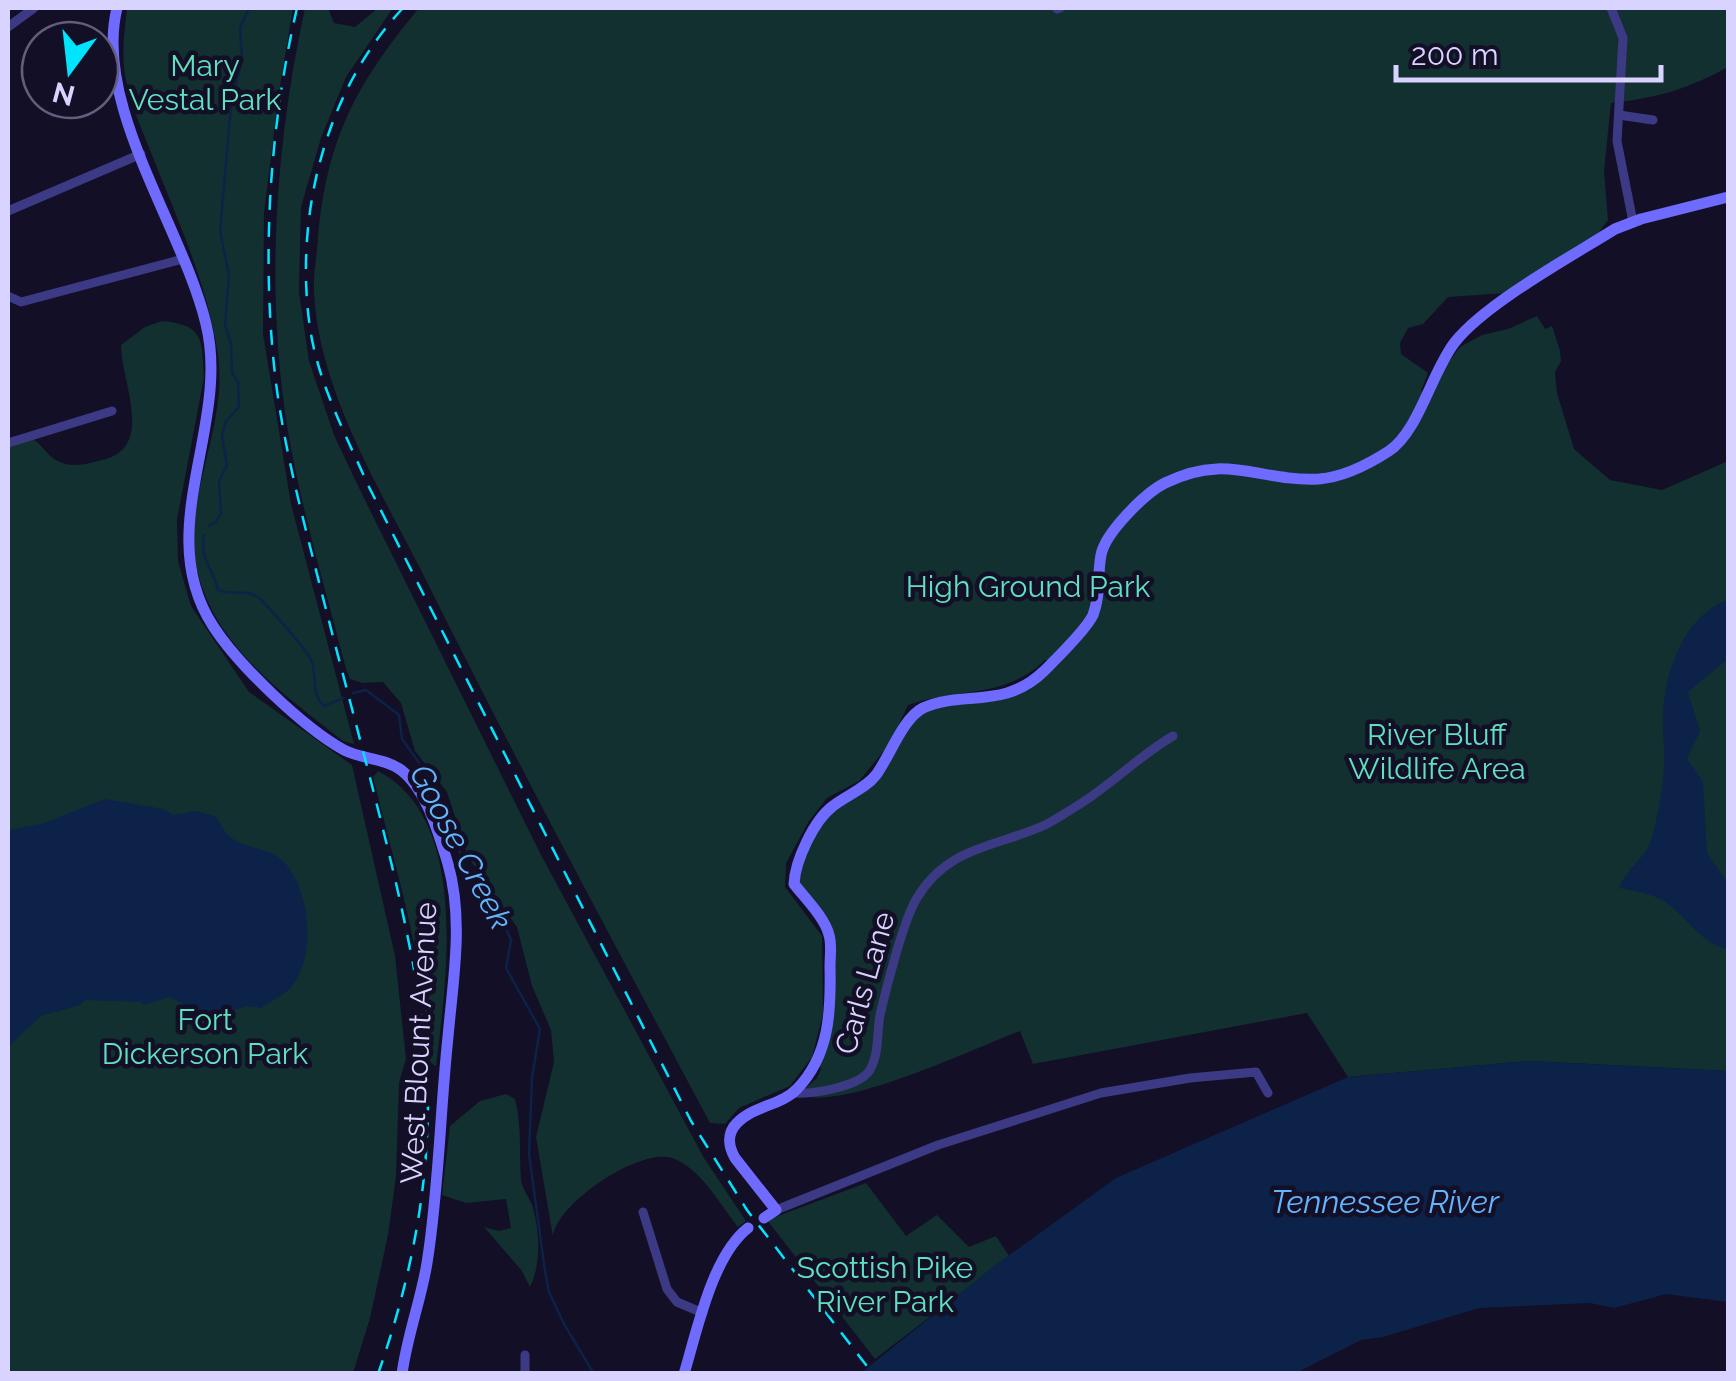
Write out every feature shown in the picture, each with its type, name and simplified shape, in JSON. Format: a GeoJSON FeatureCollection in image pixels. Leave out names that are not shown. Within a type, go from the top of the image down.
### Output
{"type":"FeatureCollection","features":[{"type":"Feature","properties":{"kind":"street"},"geometry":{"type":"LineString","coordinates":[[8,27],[34,8]]}},
{"type":"Feature","properties":{"kind":"street","name":"West Blount Avenue"},"geometry":{"type":"LineString","coordinates":[[117,8],[113,46],[117,82],[206,324],[212,371],[206,428],[186,530],[190,570],[200,603],[229,648],[287,706],[346,751],[401,770],[422,797],[453,885],[457,936],[434,1205],[426,1266],[402,1374]]}},
{"type":"Feature","properties":{"kind":"street"},"geometry":{"type":"LineString","coordinates":[[1612,8],[1623,38],[1617,141],[1633,222]]}},
{"type":"Feature","properties":{"kind":"street"},"geometry":{"type":"LineString","coordinates":[[1618,115],[1654,120]]}},
{"type":"Feature","properties":{"kind":"street"},"geometry":{"type":"LineString","coordinates":[[8,211],[141,154]]}},
{"type":"Feature","properties":{"kind":"street"},"geometry":{"type":"LineString","coordinates":[[776,1210],[739,1165],[729,1141],[734,1125],[742,1118],[794,1093],[819,1059],[832,1016],[829,934],[794,884],[797,859],[830,808],[873,779],[906,724],[919,710],[934,704],[988,699],[1041,674],[1092,619],[1105,544],[1130,511],[1160,486],[1193,470],[1214,466],[1318,479],[1350,472],[1388,452],[1403,437],[1461,335],[1564,261],[1633,222],[1728,197]]}},
{"type":"Feature","properties":{"kind":"street"},"geometry":{"type":"LineString","coordinates":[[8,296],[22,302],[183,259]]}},
{"type":"Feature","properties":{"kind":"street"},"geometry":{"type":"LineString","coordinates":[[8,442],[112,410]]}},
{"type":"Feature","properties":{"kind":"street","name":"Carls Lane"},"geometry":{"type":"LineString","coordinates":[[794,1093],[807,1094],[846,1084],[872,1067],[880,1016],[915,900],[932,877],[975,847],[1045,825],[1085,801],[1143,754],[1173,736]]}},
{"type":"Feature","properties":{"kind":"street"},"geometry":{"type":"LineString","coordinates":[[764,1218],[938,1145],[1101,1093],[1256,1072],[1268,1094]]}},
{"type":"Feature","properties":{"kind":"street"},"geometry":{"type":"LineString","coordinates":[[643,1212],[667,1289],[677,1302],[703,1313]]}},
{"type":"Feature","properties":{"kind":"street"},"geometry":{"type":"LineString","coordinates":[[684,1374],[728,1250],[748,1228]]}},
{"type":"Feature","properties":{"kind":"street"},"geometry":{"type":"LineString","coordinates":[[525,1356],[525,1374]]}},
{"type":"Feature","properties":{"kind":"green space","name":"Mary Vestal Park"},"geometry":{"type":"Polygon","coordinates":[[[127,8],[293,8],[264,213],[263,334],[291,504],[354,744],[343,741],[261,673],[226,633],[202,587],[194,529],[216,413],[218,355],[195,264],[126,82],[123,60],[127,8]]]}},
{"type":"Feature","properties":{"kind":"green space"},"geometry":{"type":"Polygon","coordinates":[[[305,8],[328,8],[334,23],[355,27],[378,8],[393,8],[346,77],[321,138],[301,207],[299,292],[309,361],[334,435],[540,853],[704,1158],[746,1221],[738,1227],[694,1172],[675,1159],[661,1157],[623,1168],[584,1194],[568,1209],[553,1237],[536,1137],[554,1062],[551,1030],[532,986],[517,927],[468,857],[447,792],[415,751],[401,703],[383,682],[350,679],[346,669],[294,462],[277,326],[280,166],[305,8]]]}},
{"type":"Feature","properties":{"kind":"green space"},"geometry":{"type":"Polygon","coordinates":[[[419,8],[1728,8],[1728,67],[1672,91],[1611,103],[1604,171],[1608,220],[1596,236],[1507,293],[1448,297],[1423,324],[1408,328],[1400,343],[1401,354],[1428,373],[1421,391],[1426,393],[1460,347],[1537,316],[1545,329],[1552,326],[1560,351],[1561,361],[1555,372],[1557,393],[1574,449],[1610,480],[1662,490],[1728,461],[1728,1071],[1530,1061],[1348,1077],[1307,1013],[1033,1064],[1020,1031],[880,1085],[824,1097],[803,1096],[802,1091],[821,1069],[819,1059],[832,1016],[829,934],[794,884],[795,868],[829,808],[873,779],[919,710],[1014,690],[1051,661],[1045,660],[1014,681],[997,687],[908,705],[889,745],[859,781],[827,798],[809,821],[786,863],[785,887],[822,936],[823,1014],[812,1057],[790,1086],[739,1108],[725,1124],[710,1123],[532,789],[374,480],[327,368],[314,285],[329,171],[337,141],[362,88],[419,8]]]}},
{"type":"Feature","properties":{"kind":"green space","name":"Fort Dickerson Park"},"geometry":{"type":"Polygon","coordinates":[[[162,321],[193,330],[202,353],[204,377],[177,520],[178,561],[191,606],[249,692],[352,765],[395,956],[406,1059],[399,1083],[396,1176],[370,1318],[353,1373],[8,1374],[8,447],[33,439],[56,460],[73,465],[118,453],[128,442],[132,428],[121,345],[145,327],[162,321]]]}},
{"type":"Feature","properties":{"kind":"green space"},"geometry":{"type":"Polygon","coordinates":[[[378,771],[408,794],[428,826],[440,863],[447,948],[436,1066],[429,1062],[416,954],[373,777],[378,771]]]}},
{"type":"Feature","properties":{"kind":"green space"},"geometry":{"type":"Polygon","coordinates":[[[506,1094],[515,1099],[522,1183],[537,1227],[538,1259],[530,1287],[522,1271],[484,1227],[499,1231],[511,1228],[506,1199],[466,1203],[442,1195],[450,1126],[480,1101],[506,1094]]]}},
{"type":"Feature","properties":{"kind":"green space","name":"Scottish Pike River Park"},"geometry":{"type":"Polygon","coordinates":[[[866,1183],[906,1236],[937,1215],[969,1247],[996,1236],[1009,1256],[875,1359],[767,1220],[866,1183]]]}},
{"type":"Feature","properties":{"kind":"water"},"geometry":{"type":"Polygon","coordinates":[[[1728,600],[1728,659],[1688,692],[1700,731],[1687,759],[1703,781],[1707,853],[1728,883],[1728,950],[1700,935],[1660,899],[1619,888],[1646,851],[1654,829],[1664,768],[1665,697],[1673,662],[1700,618],[1728,600]]]}},
{"type":"Feature","properties":{"kind":"water"},"geometry":{"type":"Polygon","coordinates":[[[105,799],[163,809],[173,815],[195,811],[215,816],[234,840],[271,853],[284,862],[305,906],[307,941],[300,973],[289,989],[261,1008],[248,1006],[209,1018],[170,997],[144,1005],[85,1000],[41,1016],[8,1047],[8,830],[41,824],[105,799]]]}},
{"type":"Feature","properties":{"kind":"water","name":"Tennessee River"},"geometry":{"type":"Polygon","coordinates":[[[1530,1061],[1728,1071],[1728,1302],[1666,1294],[1614,1308],[1590,1303],[1479,1308],[1361,1340],[1296,1373],[861,1373],[994,1266],[1116,1178],[1348,1077],[1530,1061]]]}},
{"type":"Feature","properties":{"kind":"waterway"},"geometry":{"type":"LineString","coordinates":[[209,526],[221,513],[219,481],[227,465],[222,436],[226,421],[239,407],[238,382],[232,373],[231,344],[225,325],[229,275],[220,231],[231,106],[242,58],[240,28],[249,8]]}},
{"type":"Feature","properties":{"kind":"waterway"},"geometry":{"type":"LineString","coordinates":[[204,535],[205,557],[218,590],[251,594],[261,600],[312,662],[317,696],[324,706],[343,698]]}},
{"type":"Feature","properties":{"kind":"waterway","name":"Goose Creek"},"geometry":{"type":"LineString","coordinates":[[353,693],[366,690],[399,715],[402,739],[438,789],[465,867],[511,940],[506,968],[540,1029],[532,1078],[529,1154],[549,1292],[594,1374]]}},
{"type":"Feature","properties":{"kind":"railway"},"geometry":{"type":"LineString","coordinates":[[297,8],[280,100],[270,195],[269,290],[276,383],[302,513],[403,915],[421,1009],[427,1073],[427,1137],[417,1227],[378,1374]]}},
{"type":"Feature","properties":{"kind":"railway"},"geometry":{"type":"LineString","coordinates":[[403,8],[353,77],[321,157],[312,199],[306,285],[310,328],[326,389],[368,485],[691,1121],[747,1210],[873,1374]]}},
{"type":"Feature","properties":{"kind":"park label","name":"High Ground Park"},"geometry":{"type":"Point","coordinates":[1028,587]}},
{"type":"Feature","properties":{"kind":"park label","name":"River Bluff Wildlife Area"},"geometry":{"type":"Point","coordinates":[1437,752]}}]}
